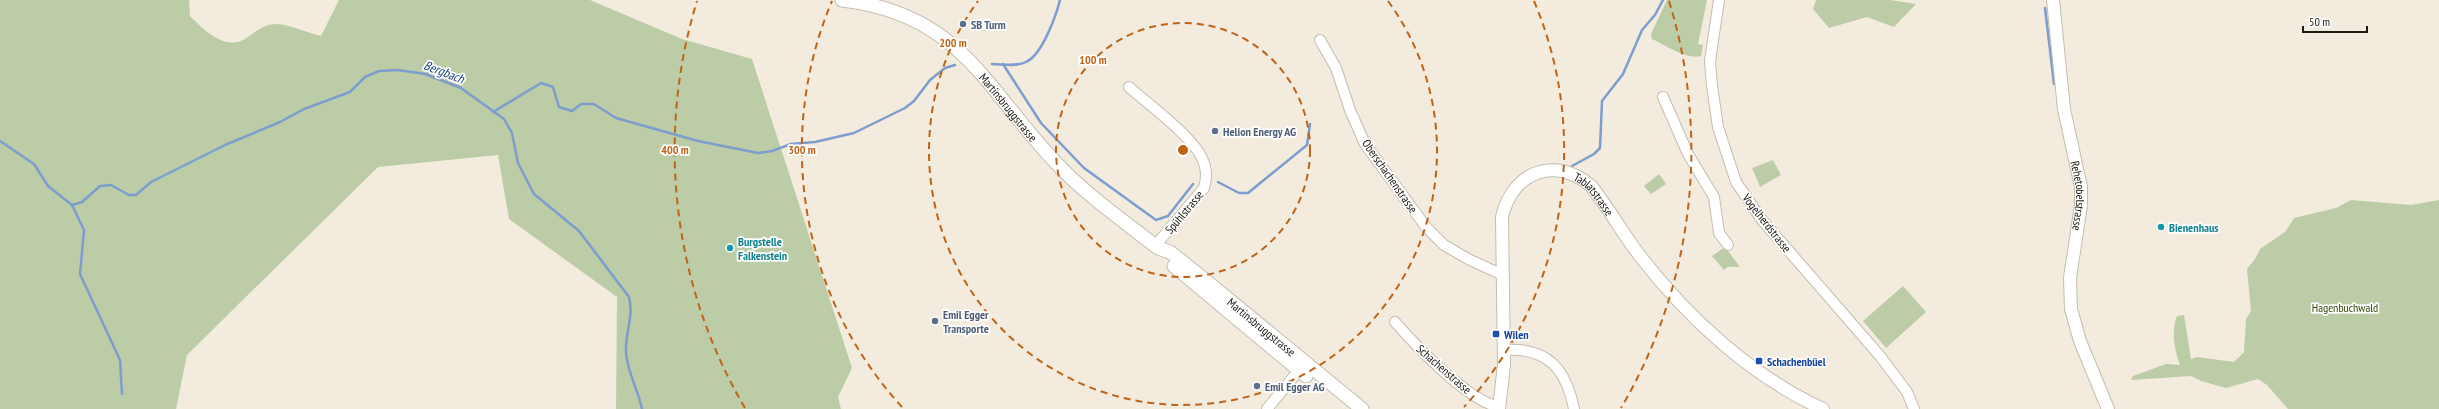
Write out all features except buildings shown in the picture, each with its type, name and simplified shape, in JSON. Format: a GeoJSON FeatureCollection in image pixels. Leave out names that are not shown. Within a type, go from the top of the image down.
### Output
{"type":"FeatureCollection","features":[{"type":"Feature","properties":{"kind":"main road","name":"Martinsbruggstrasse"},"geometry":{"type":"LineString","coordinates":[[842,0],[864,3],[895,11],[917,21],[949,41],[990,82],[1061,168],[1157,247],[1170,252],[1205,280],[1301,366],[1346,409]]}},
{"type":"Feature","properties":{"kind":"main road","name":"Martinsbruggstrasse"},"geometry":{"type":"LineString","coordinates":[[1301,366],[1362,409]]}},
{"type":"Feature","properties":{"kind":"street","name":"Vogelherdstrasse"},"geometry":{"type":"LineString","coordinates":[[1719,0],[1710,61],[1712,86],[1718,127],[1736,182],[1762,220],[1880,356],[1907,392],[1914,409]]}},
{"type":"Feature","properties":{"kind":"street","name":"Rehetobelstrasse"},"geometry":{"type":"LineString","coordinates":[[2053,0],[2064,109],[2081,187],[2082,205],[2070,278],[2071,309],[2080,341],[2108,409]]}},
{"type":"Feature","properties":{"kind":"street","name":"Oberschachenstrasse"},"geometry":{"type":"LineString","coordinates":[[1320,40],[1336,68],[1350,110],[1365,144],[1426,227],[1444,245],[1470,260],[1503,275]]}},
{"type":"Feature","properties":{"kind":"street","name":"Spühlstrasse"},"geometry":{"type":"LineString","coordinates":[[1129,88],[1194,146],[1206,169],[1204,188],[1157,247]]}},
{"type":"Feature","properties":{"kind":"street"},"geometry":{"type":"LineString","coordinates":[[1663,97],[1688,154],[1714,197],[1719,233],[1728,245]]}},
{"type":"Feature","properties":{"kind":"street","name":"Tablatstrasse"},"geometry":{"type":"LineString","coordinates":[[1499,408],[1504,350],[1502,217],[1509,195],[1518,183],[1530,175],[1544,171],[1566,172],[1578,177],[1591,186],[1639,255],[1660,281],[1698,320],[1746,362],[1777,383],[1823,409]]}},
{"type":"Feature","properties":{"kind":"street","name":"Schachenstrasse"},"geometry":{"type":"LineString","coordinates":[[1395,322],[1425,355],[1467,390],[1484,402],[1499,408]]}},
{"type":"Feature","properties":{"kind":"street"},"geometry":{"type":"LineString","coordinates":[[1504,350],[1531,352],[1554,364],[1565,378],[1574,409]]}},
{"type":"Feature","properties":{"kind":"street"},"geometry":{"type":"LineString","coordinates":[[1267,409],[1301,366]]}},
{"type":"Feature","properties":{"kind":"green space"},"geometry":{"type":"Polygon","coordinates":[[[0,0],[189,0],[190,16],[207,32],[221,40],[235,42],[243,40],[262,27],[271,24],[287,25],[321,36],[339,0],[590,0],[682,39],[752,59],[852,368],[838,397],[841,409],[616,409],[617,297],[509,219],[498,155],[378,167],[187,355],[176,409],[0,409],[0,0]]]}},
{"type":"Feature","properties":{"kind":"green space"},"geometry":{"type":"Polygon","coordinates":[[[1667,0],[1707,0],[1698,44],[1703,45],[1701,56],[1695,57],[1683,54],[1652,39],[1651,34],[1667,0]]]}},
{"type":"Feature","properties":{"kind":"green space"},"geometry":{"type":"Polygon","coordinates":[[[1816,0],[1890,0],[1916,4],[1894,27],[1867,17],[1829,28],[1813,9],[1816,0]]]}},
{"type":"Feature","properties":{"kind":"green space"},"geometry":{"type":"Polygon","coordinates":[[[1773,160],[1781,175],[1760,187],[1752,168],[1773,160]]]}},
{"type":"Feature","properties":{"kind":"green space"},"geometry":{"type":"Polygon","coordinates":[[[1659,174],[1666,184],[1651,194],[1644,186],[1659,174]]]}},
{"type":"Feature","properties":{"kind":"green space","name":"Hagenbuchwald"},"geometry":{"type":"Polygon","coordinates":[[[2351,200],[2411,205],[2439,200],[2439,409],[2288,409],[2267,385],[2258,379],[2226,388],[2201,381],[2191,376],[2131,380],[2133,376],[2166,364],[2180,365],[2174,340],[2174,328],[2177,316],[2184,315],[2191,359],[2197,357],[2234,362],[2244,352],[2246,319],[2251,311],[2247,269],[2255,259],[2260,249],[2285,232],[2294,218],[2336,208],[2351,200]]]}},
{"type":"Feature","properties":{"kind":"green space"},"geometry":{"type":"Polygon","coordinates":[[[1725,247],[1740,267],[1727,267],[1724,270],[1712,256],[1725,247]]]}},
{"type":"Feature","properties":{"kind":"green space"},"geometry":{"type":"Polygon","coordinates":[[[1903,286],[1926,312],[1886,348],[1863,321],[1903,286]]]}},
{"type":"Feature","properties":{"kind":"waterway"},"geometry":{"type":"LineString","coordinates":[[992,64],[1022,64],[1032,58],[1038,52],[1048,34],[1060,0]]}},
{"type":"Feature","properties":{"kind":"waterway"},"geometry":{"type":"LineString","coordinates":[[1572,166],[1594,154],[1600,148],[1602,101],[1623,74],[1642,30],[1655,15],[1663,0]]}},
{"type":"Feature","properties":{"kind":"waterway"},"geometry":{"type":"LineString","coordinates":[[2045,8],[2054,84]]}},
{"type":"Feature","properties":{"kind":"waterway"},"geometry":{"type":"LineString","coordinates":[[1003,64],[1041,123],[1084,168],[1156,220],[1168,216],[1193,184]]}},
{"type":"Feature","properties":{"kind":"waterway"},"geometry":{"type":"LineString","coordinates":[[493,112],[541,83],[553,87],[559,107],[572,111],[581,104],[594,104],[616,118],[698,141],[758,153],[772,151],[791,144],[815,142],[854,133],[905,108],[914,101],[930,80],[945,68],[955,65]]}},
{"type":"Feature","properties":{"kind":"waterway","name":"Bergbach"},"geometry":{"type":"LineString","coordinates":[[0,141],[34,164],[48,186],[72,205],[82,202],[100,186],[111,185],[129,195],[136,195],[151,182],[225,145],[280,122],[304,109],[350,92],[365,77],[379,71],[398,70],[425,74],[461,88],[504,119],[512,133],[518,163],[534,194],[579,231],[629,297],[630,318],[626,352],[630,374],[642,409]]}},
{"type":"Feature","properties":{"kind":"waterway"},"geometry":{"type":"LineString","coordinates":[[1218,182],[1239,193],[1248,193],[1307,145],[1310,124]]}},
{"type":"Feature","properties":{"kind":"waterway"},"geometry":{"type":"LineString","coordinates":[[72,205],[84,230],[80,274],[120,360],[122,394]]}},
{"type":"Feature","properties":{"kind":"place","name":"SB Turm"},"geometry":{"type":"Point","coordinates":[963,24]}},
{"type":"Feature","properties":{"kind":"place","name":"Helion Energy AG"},"geometry":{"type":"Point","coordinates":[1215,131]}},
{"type":"Feature","properties":{"kind":"place","name":"Bienenhaus"},"geometry":{"type":"Point","coordinates":[2161,227]}},
{"type":"Feature","properties":{"kind":"place","name":"Burgstelle Falkenstein"},"geometry":{"type":"Point","coordinates":[730,248]}},
{"type":"Feature","properties":{"kind":"place","name":"Emil Egger Transporte"},"geometry":{"type":"Point","coordinates":[935,321]}},
{"type":"Feature","properties":{"kind":"place","name":"Wilen"},"geometry":{"type":"Point","coordinates":[1496,334]}},
{"type":"Feature","properties":{"kind":"place","name":"Schachenbüel"},"geometry":{"type":"Point","coordinates":[1759,361]}},
{"type":"Feature","properties":{"kind":"place","name":"Emil Egger AG"},"geometry":{"type":"Point","coordinates":[1257,386]}}]}
